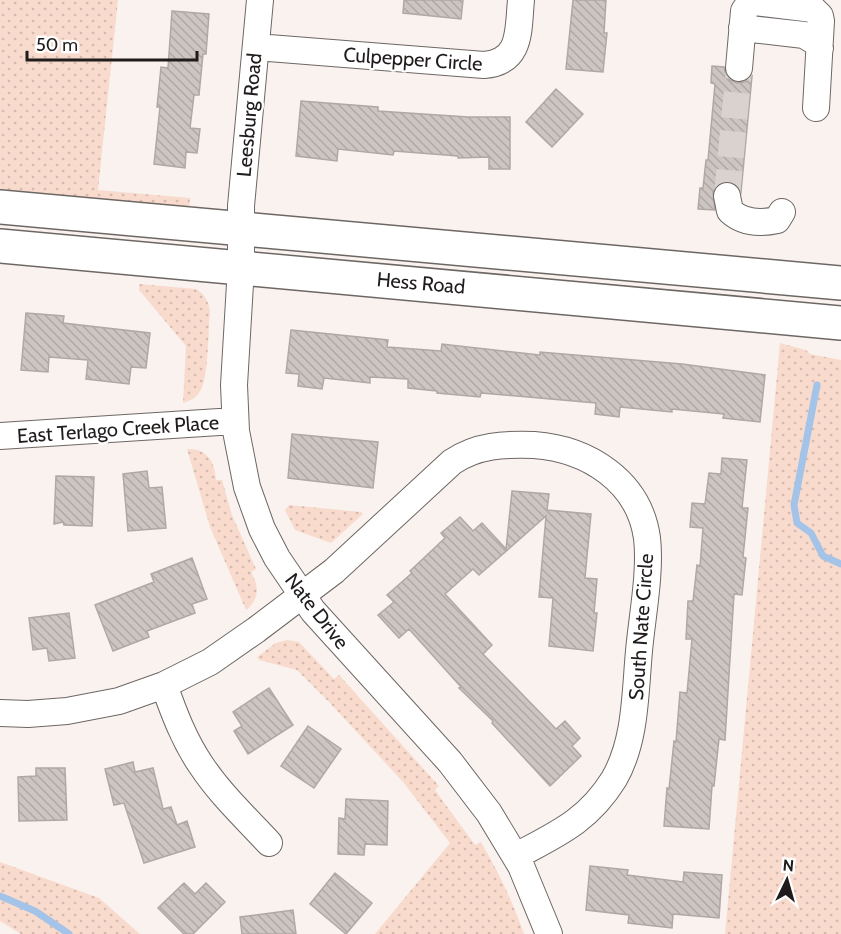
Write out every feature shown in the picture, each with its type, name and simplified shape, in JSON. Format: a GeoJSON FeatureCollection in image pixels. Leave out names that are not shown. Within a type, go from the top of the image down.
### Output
{"type":"FeatureCollection","features":[{"type":"Feature","properties":{"kind":"main road","name":"Hess Road"},"geometry":{"type":"LineString","coordinates":[[0,207],[841,283]]}},
{"type":"Feature","properties":{"kind":"main road","name":"Hess Road"},"geometry":{"type":"LineString","coordinates":[[0,246],[841,323]]}},
{"type":"Feature","properties":{"kind":"street","name":"Leesburg Road"},"geometry":{"type":"LineString","coordinates":[[240,230],[260,0]]}},
{"type":"Feature","properties":{"kind":"street","name":"Culpepper Circle"},"geometry":{"type":"LineString","coordinates":[[255,47],[495,64],[510,54],[516,46],[521,0]]}},
{"type":"Feature","properties":{"kind":"street"},"geometry":{"type":"LineString","coordinates":[[739,68],[743,22],[804,35],[814,41],[820,38],[816,108]]}},
{"type":"Feature","properties":{"kind":"street"},"geometry":{"type":"LineString","coordinates":[[727,196],[730,211],[747,221],[777,220],[782,212]]}},
{"type":"Feature","properties":{"kind":"street","name":"Nate Drive"},"geometry":{"type":"LineString","coordinates":[[240,230],[241,267],[234,374],[235,421],[242,467],[254,507],[277,558],[323,624],[457,771],[489,813],[516,856],[549,934]]}},
{"type":"Feature","properties":{"kind":"street","name":"East Terlago Creek Place"},"geometry":{"type":"LineString","coordinates":[[0,436],[235,421]]}},
{"type":"Feature","properties":{"kind":"street","name":"South Nate Circle"},"geometry":{"type":"LineString","coordinates":[[0,713],[38,713],[86,708],[130,698],[164,685],[225,652],[302,596],[346,561],[452,462],[473,450],[502,445],[556,448],[582,456],[613,474],[624,486],[642,518],[647,548],[634,715],[623,760],[612,782],[588,813],[569,828],[516,856]]}},
{"type":"Feature","properties":{"kind":"street"},"geometry":{"type":"LineString","coordinates":[[164,685],[177,720],[200,764],[223,794],[269,843]]}},
{"type":"Feature","properties":{"kind":"shaded area"},"geometry":{"type":"Polygon","coordinates":[[[0,0],[118,0],[98,190],[190,198],[189,211],[0,193],[0,0]]]}},
{"type":"Feature","properties":{"kind":"shaded area"},"geometry":{"type":"Polygon","coordinates":[[[139,284],[196,289],[207,301],[210,311],[205,378],[199,393],[190,401],[183,403],[186,346],[139,290],[139,284]]]}},
{"type":"Feature","properties":{"kind":"shaded area"},"geometry":{"type":"Polygon","coordinates":[[[780,343],[806,350],[810,354],[841,360],[841,934],[725,934],[780,343]]]}},
{"type":"Feature","properties":{"kind":"shaded area"},"geometry":{"type":"Polygon","coordinates":[[[187,449],[200,451],[212,462],[216,480],[222,480],[232,515],[256,569],[251,572],[257,587],[256,597],[246,610],[210,527],[187,449]]]}},
{"type":"Feature","properties":{"kind":"shaded area"},"geometry":{"type":"Polygon","coordinates":[[[289,505],[363,514],[331,543],[295,530],[285,510],[289,505]]]}},
{"type":"Feature","properties":{"kind":"shaded area"},"geometry":{"type":"Polygon","coordinates":[[[287,640],[299,642],[334,679],[339,675],[439,786],[435,790],[475,845],[481,842],[505,887],[524,934],[375,934],[450,843],[403,782],[297,670],[259,660],[257,657],[276,643],[287,640]]]}},
{"type":"Feature","properties":{"kind":"shaded area"},"geometry":{"type":"Polygon","coordinates":[[[0,862],[99,898],[140,934],[21,934],[0,921],[0,862]]]}},
{"type":"Feature","properties":{"kind":"building"},"geometry":{"type":"Polygon","coordinates":[[[404,0],[463,0],[461,19],[403,13],[404,0]]]}},
{"type":"Feature","properties":{"kind":"building"},"geometry":{"type":"Polygon","coordinates":[[[573,0],[606,0],[604,33],[607,33],[603,72],[566,69],[573,0]]]}},
{"type":"Feature","properties":{"kind":"building"},"geometry":{"type":"Polygon","coordinates":[[[172,11],[209,14],[206,54],[203,54],[199,95],[194,95],[190,128],[200,129],[197,153],[186,152],[185,168],[154,164],[160,107],[157,107],[161,67],[168,68],[172,11]]]}},
{"type":"Feature","properties":{"kind":"building"},"geometry":{"type":"Polygon","coordinates":[[[712,66],[724,67],[730,80],[737,83],[745,82],[752,76],[741,192],[738,186],[731,182],[725,181],[718,184],[713,192],[715,210],[698,209],[700,188],[703,188],[706,160],[708,160],[715,84],[711,83],[712,66]]]}},
{"type":"Feature","properties":{"kind":"building"},"geometry":{"type":"Polygon","coordinates":[[[556,89],[583,114],[552,147],[526,122],[556,89]]]}},
{"type":"Feature","properties":{"kind":"building"},"geometry":{"type":"Polygon","coordinates":[[[301,101],[378,107],[378,111],[468,117],[510,117],[510,169],[489,169],[489,157],[458,158],[458,156],[394,151],[393,155],[338,149],[337,161],[296,156],[301,101]]]}},
{"type":"Feature","properties":{"kind":"building"},"geometry":{"type":"Polygon","coordinates":[[[26,313],[64,316],[63,323],[150,333],[146,368],[131,367],[129,384],[86,379],[88,360],[49,357],[48,372],[21,370],[26,313]]]}},
{"type":"Feature","properties":{"kind":"building"},"geometry":{"type":"Polygon","coordinates":[[[291,330],[388,340],[387,347],[441,351],[442,344],[540,355],[540,352],[682,364],[765,375],[760,422],[723,418],[724,414],[620,407],[619,417],[595,414],[596,403],[481,393],[480,397],[437,393],[437,391],[408,388],[408,379],[370,377],[370,383],[324,378],[322,389],[298,386],[299,374],[286,373],[291,330]]]}},
{"type":"Feature","properties":{"kind":"building"},"geometry":{"type":"Polygon","coordinates":[[[292,434],[378,442],[373,488],[288,478],[292,434]]]}},
{"type":"Feature","properties":{"kind":"building"},"geometry":{"type":"Polygon","coordinates":[[[722,458],[747,460],[742,508],[748,508],[742,595],[734,594],[725,740],[719,739],[709,829],[664,826],[667,788],[669,789],[674,741],[676,742],[680,692],[687,693],[692,639],[686,639],[688,601],[693,601],[697,565],[700,566],[703,528],[690,527],[692,503],[705,504],[709,473],[721,474],[722,458]]]}},
{"type":"Feature","properties":{"kind":"building"},"geometry":{"type":"Polygon","coordinates":[[[147,471],[149,488],[162,487],[166,528],[128,531],[123,474],[147,471]]]}},
{"type":"Feature","properties":{"kind":"building"},"geometry":{"type":"Polygon","coordinates":[[[56,476],[94,477],[92,526],[64,525],[63,522],[54,524],[56,476]]]}},
{"type":"Feature","properties":{"kind":"building"},"geometry":{"type":"Polygon","coordinates":[[[512,491],[549,494],[547,510],[591,514],[585,578],[597,579],[594,613],[597,613],[593,651],[549,646],[553,598],[539,597],[546,516],[479,575],[473,569],[445,594],[492,645],[483,654],[556,729],[565,721],[580,738],[572,746],[581,756],[550,786],[492,723],[493,721],[459,688],[461,687],[409,629],[399,638],[378,615],[394,602],[387,595],[412,573],[410,571],[445,538],[441,533],[460,517],[473,531],[482,523],[506,549],[512,491]]]}},
{"type":"Feature","properties":{"kind":"building"},"geometry":{"type":"Polygon","coordinates":[[[192,558],[207,599],[192,604],[195,613],[147,631],[149,637],[113,651],[95,605],[154,582],[151,574],[192,558]]]}},
{"type":"Feature","properties":{"kind":"building"},"geometry":{"type":"Polygon","coordinates":[[[69,613],[75,658],[49,661],[47,648],[33,650],[29,618],[69,613]]]}},
{"type":"Feature","properties":{"kind":"building"},"geometry":{"type":"Polygon","coordinates":[[[269,688],[293,725],[248,754],[234,731],[242,726],[233,712],[269,688]]]}},
{"type":"Feature","properties":{"kind":"building"},"geometry":{"type":"Polygon","coordinates":[[[308,726],[341,749],[314,788],[281,766],[308,726]]]}},
{"type":"Feature","properties":{"kind":"building"},"geometry":{"type":"Polygon","coordinates":[[[133,762],[135,772],[153,768],[163,809],[171,807],[177,825],[187,821],[195,847],[144,863],[124,803],[114,805],[105,769],[133,762]]]}},
{"type":"Feature","properties":{"kind":"building"},"geometry":{"type":"Polygon","coordinates":[[[36,768],[65,768],[67,820],[19,821],[18,777],[36,776],[36,768]]]}},
{"type":"Feature","properties":{"kind":"building"},"geometry":{"type":"Polygon","coordinates":[[[346,799],[388,801],[387,845],[365,844],[364,855],[338,854],[339,818],[345,819],[346,799]]]}},
{"type":"Feature","properties":{"kind":"building"},"geometry":{"type":"Polygon","coordinates":[[[590,866],[628,870],[627,875],[683,882],[684,872],[722,875],[719,918],[673,914],[672,928],[628,923],[629,915],[586,910],[590,866]]]}},
{"type":"Feature","properties":{"kind":"building"},"geometry":{"type":"Polygon","coordinates":[[[335,873],[372,903],[346,934],[310,904],[335,873]]]}},
{"type":"Feature","properties":{"kind":"building"},"geometry":{"type":"Polygon","coordinates":[[[184,883],[195,894],[206,883],[225,902],[193,934],[184,934],[158,908],[184,883]]]}},
{"type":"Feature","properties":{"kind":"building"},"geometry":{"type":"Polygon","coordinates":[[[293,910],[296,934],[242,934],[240,917],[293,910]]]}},
{"type":"Feature","properties":{"kind":"waterway"},"geometry":{"type":"LineString","coordinates":[[817,385],[794,505],[797,523],[811,533],[823,556],[841,564]]}},
{"type":"Feature","properties":{"kind":"waterway"},"geometry":{"type":"LineString","coordinates":[[0,896],[35,911],[69,934]]}},
{"type":"Feature","properties":{"kind":"tunnel"},"geometry":{"type":"LineString","coordinates":[[727,196],[739,68]]}}]}
